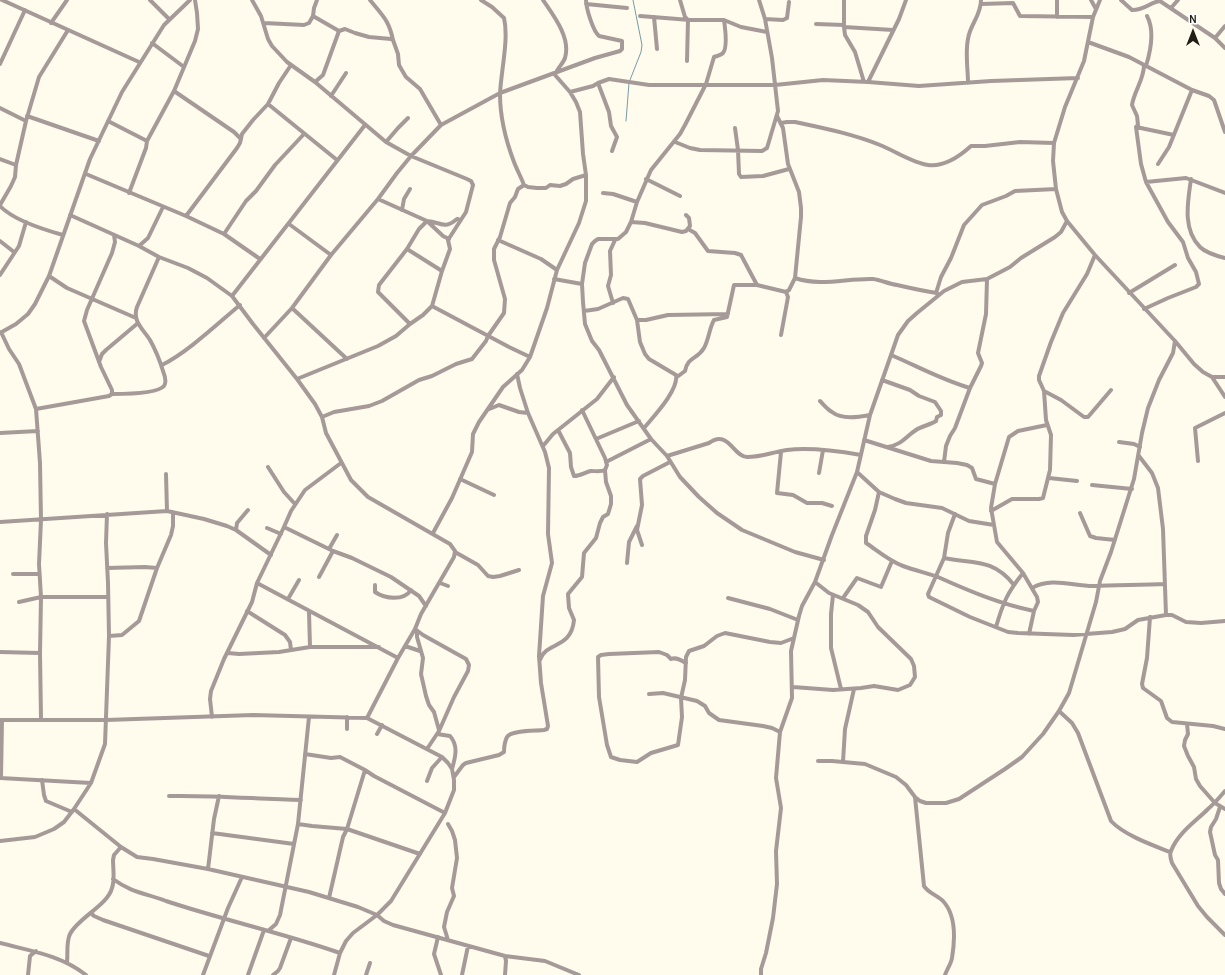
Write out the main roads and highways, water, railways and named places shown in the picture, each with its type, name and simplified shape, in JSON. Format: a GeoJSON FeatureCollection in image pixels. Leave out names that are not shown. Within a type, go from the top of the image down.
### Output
{"type":"FeatureCollection","features":[{"type":"Feature","properties":{"kind":"waterway"},"geometry":{"type":"LineString","coordinates":[[630,80],[641,52],[642,45],[633,0]]}},
{"type":"Feature","properties":{"kind":"waterway"},"geometry":{"type":"LineString","coordinates":[[626,121],[629,83]]}}]}
